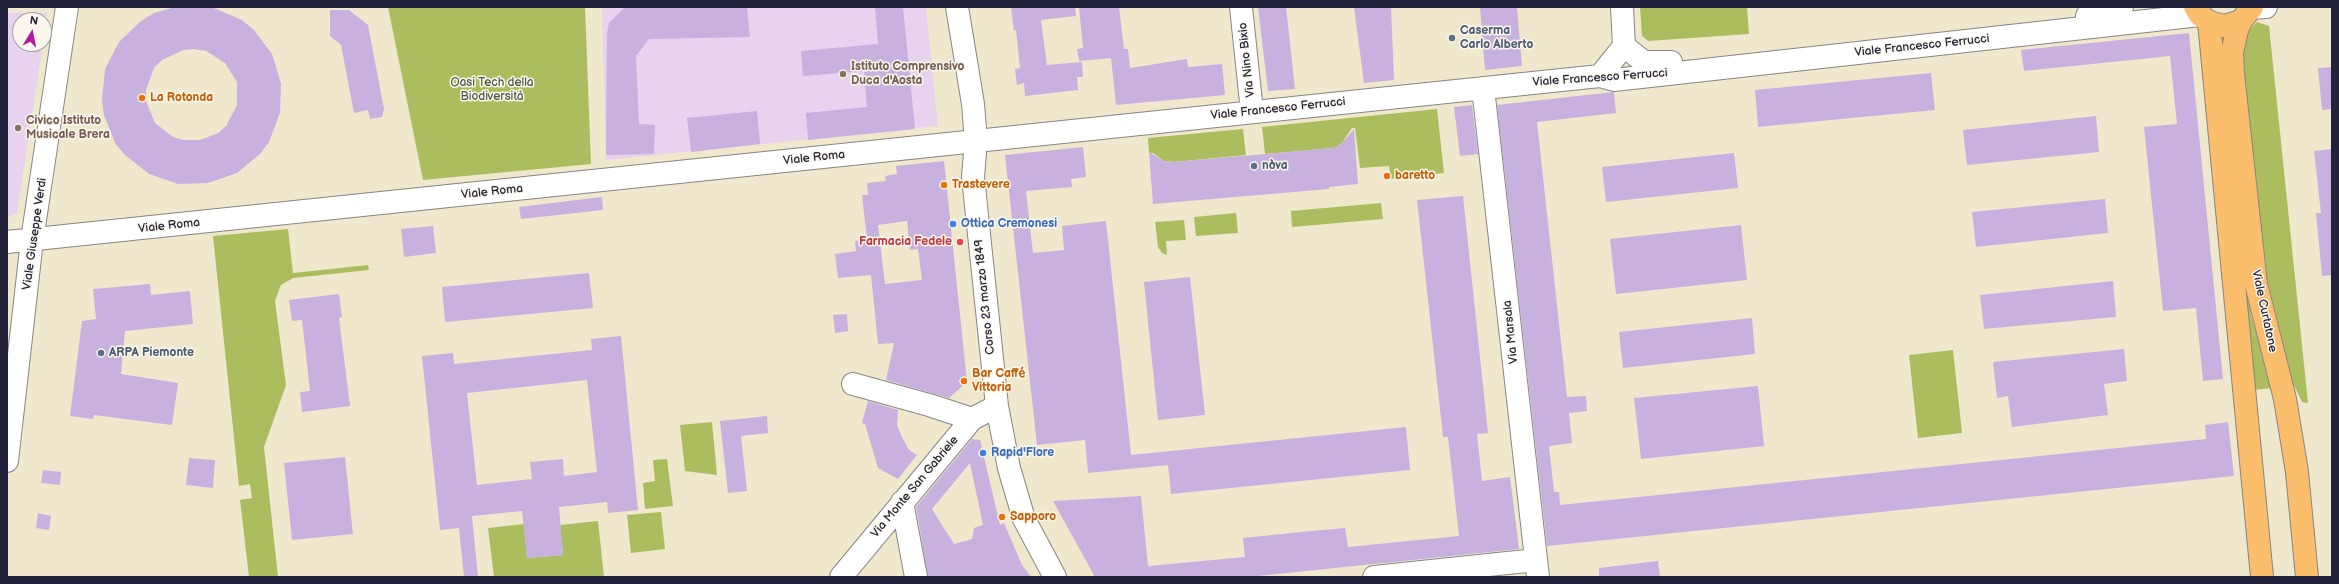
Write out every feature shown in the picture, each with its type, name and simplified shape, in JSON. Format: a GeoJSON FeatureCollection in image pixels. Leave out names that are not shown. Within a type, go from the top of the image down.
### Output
{"type":"FeatureCollection","features":[{"type":"Feature","properties":{"kind":"main road"},"geometry":{"type":"LineString","coordinates":[[2201,15],[2224,26],[2253,11]]}},
{"type":"Feature","properties":{"kind":"main road","name":"Viale Curtatone"},"geometry":{"type":"LineString","coordinates":[[2253,11],[2237,30],[2232,53],[2233,74],[2256,284],[2285,399],[2297,472],[2307,577]]}},
{"type":"Feature","properties":{"kind":"main road","name":"Viale Curtatone"},"geometry":{"type":"LineString","coordinates":[[2201,15],[2262,577]]}},
{"type":"Feature","properties":{"kind":"street","name":"Viale Giuseppe Verdi"},"geometry":{"type":"LineString","coordinates":[[7,462],[32,240],[67,7]]}},
{"type":"Feature","properties":{"kind":"street","name":"Corso 23 marzo 1849"},"geometry":{"type":"LineString","coordinates":[[957,7],[973,104],[976,141],[973,177],[996,406],[1009,468],[1024,519],[1055,577]]}},
{"type":"Feature","properties":{"kind":"street","name":"Via Nino Bixio"},"geometry":{"type":"LineString","coordinates":[[1241,7],[1252,112]]}},
{"type":"Feature","properties":{"kind":"street"},"geometry":{"type":"LineString","coordinates":[[1600,76],[1624,46],[1622,7]]}},
{"type":"Feature","properties":{"kind":"street","name":"Viale Francesco Ferrucci"},"geometry":{"type":"LineString","coordinates":[[1624,46],[1644,62],[1661,64],[2078,18],[2122,7]]}},
{"type":"Feature","properties":{"kind":"street","name":"Viale Francesco Ferrucci"},"geometry":{"type":"LineString","coordinates":[[976,141],[1600,76],[1614,80],[2201,15]]}},
{"type":"Feature","properties":{"kind":"street","name":"Via Marsala"},"geometry":{"type":"LineString","coordinates":[[1483,88],[1537,568]]}},
{"type":"Feature","properties":{"kind":"street","name":"Viale Roma"},"geometry":{"type":"LineString","coordinates":[[7,242],[976,141]]}},
{"type":"Feature","properties":{"kind":"street"},"geometry":{"type":"LineString","coordinates":[[7,233],[28,227],[36,219]]}},
{"type":"Feature","properties":{"kind":"street"},"geometry":{"type":"LineString","coordinates":[[853,384],[929,404],[972,419]]}},
{"type":"Feature","properties":{"kind":"street","name":"Via Monte San Gabriele"},"geometry":{"type":"LineString","coordinates":[[841,577],[972,419],[996,406]]}},
{"type":"Feature","properties":{"kind":"street"},"geometry":{"type":"LineString","coordinates":[[902,502],[916,577]]}},
{"type":"Feature","properties":{"kind":"street"},"geometry":{"type":"LineString","coordinates":[[1374,577],[1537,568]]}},
{"type":"Feature","properties":{"kind":"shaded area"},"geometry":{"type":"Polygon","coordinates":[[[602,7],[926,7],[938,126],[606,160],[602,7]]]}},
{"type":"Feature","properties":{"kind":"shaded area","name":"Civico Istituto Musicale Brera"},"geometry":{"type":"Polygon","coordinates":[[[7,13],[12,13],[12,52],[42,52],[17,213],[7,217],[7,13]]]}},
{"type":"Feature","properties":{"kind":"green space","name":"Oasi Tech della Biodiversità"},"geometry":{"type":"Polygon","coordinates":[[[388,7],[585,7],[591,164],[423,180],[388,7]]]}},
{"type":"Feature","properties":{"kind":"green space"},"geometry":{"type":"Polygon","coordinates":[[[1640,7],[1747,7],[1749,34],[1648,41],[1642,36],[1640,7]]]}},
{"type":"Feature","properties":{"kind":"green space"},"geometry":{"type":"Polygon","coordinates":[[[2257,22],[2269,26],[2308,403],[2302,402],[2292,381],[2267,279],[2242,61],[2242,49],[2247,32],[2257,22]]]}},
{"type":"Feature","properties":{"kind":"green space"},"geometry":{"type":"Polygon","coordinates":[[[2225,61],[2251,315],[2273,388],[2252,390],[2225,61]]]}},
{"type":"Feature","properties":{"kind":"green space"},"geometry":{"type":"Polygon","coordinates":[[[1437,109],[1444,173],[1391,179],[1389,166],[1360,168],[1355,128],[1352,128],[1342,143],[1334,148],[1265,154],[1262,127],[1437,109]]]}},
{"type":"Feature","properties":{"kind":"green space"},"geometry":{"type":"Polygon","coordinates":[[[1243,129],[1246,155],[1174,162],[1164,161],[1153,153],[1149,153],[1148,138],[1243,129]]]}},
{"type":"Feature","properties":{"kind":"green space"},"geometry":{"type":"Polygon","coordinates":[[[1381,203],[1383,219],[1292,227],[1291,211],[1381,203]]]}},
{"type":"Feature","properties":{"kind":"green space"},"geometry":{"type":"Polygon","coordinates":[[[1236,213],[1238,233],[1196,236],[1194,217],[1236,213]]]}},
{"type":"Feature","properties":{"kind":"green space"},"geometry":{"type":"Polygon","coordinates":[[[1184,220],[1186,240],[1166,241],[1167,255],[1162,253],[1158,247],[1155,222],[1184,220]]]}},
{"type":"Feature","properties":{"kind":"green space"},"geometry":{"type":"Polygon","coordinates":[[[288,229],[293,273],[368,265],[369,270],[293,278],[281,285],[275,301],[286,385],[264,447],[278,577],[249,577],[240,500],[252,498],[250,484],[239,486],[213,236],[288,229]]]}},
{"type":"Feature","properties":{"kind":"green space"},"geometry":{"type":"Polygon","coordinates":[[[1953,350],[1962,433],[1918,438],[1909,355],[1953,350]]]}},
{"type":"Feature","properties":{"kind":"green space"},"geometry":{"type":"Polygon","coordinates":[[[712,422],[717,475],[685,471],[680,425],[712,422]]]}},
{"type":"Feature","properties":{"kind":"green space"},"geometry":{"type":"Polygon","coordinates":[[[667,459],[673,506],[645,509],[643,483],[655,481],[653,460],[667,459]]]}},
{"type":"Feature","properties":{"kind":"green space"},"geometry":{"type":"Polygon","coordinates":[[[661,512],[665,549],[631,553],[627,515],[661,512]]]}},
{"type":"Feature","properties":{"kind":"green space"},"geometry":{"type":"Polygon","coordinates":[[[598,521],[604,577],[494,577],[488,528],[524,524],[527,558],[563,555],[560,525],[598,521]]]}},
{"type":"Feature","properties":{"kind":"building"},"geometry":{"type":"Polygon","coordinates":[[[175,7],[214,8],[242,20],[254,30],[272,54],[281,83],[280,113],[269,142],[260,154],[237,173],[208,183],[178,184],[149,174],[125,155],[115,143],[104,115],[102,100],[105,69],[119,42],[141,21],[154,13],[175,7]],[[194,49],[183,50],[162,60],[154,68],[146,90],[146,101],[155,123],[173,137],[184,140],[200,140],[218,133],[226,126],[237,105],[237,82],[225,63],[206,51],[194,49]]]}},
{"type":"Feature","properties":{"kind":"building"},"geometry":{"type":"Polygon","coordinates":[[[625,7],[747,7],[750,37],[649,39],[636,56],[639,124],[655,125],[654,154],[606,155],[607,33],[609,23],[625,7]]]}},
{"type":"Feature","properties":{"kind":"building"},"geometry":{"type":"Polygon","coordinates":[[[875,7],[903,7],[915,129],[808,140],[806,113],[867,107],[864,71],[803,76],[801,51],[878,44],[875,7]]]}},
{"type":"Feature","properties":{"kind":"building"},"geometry":{"type":"Polygon","coordinates":[[[1011,7],[1075,7],[1076,16],[1041,20],[1047,65],[1082,62],[1083,77],[1077,77],[1078,90],[1025,96],[1024,83],[1017,85],[1015,69],[1020,68],[1016,30],[1014,31],[1011,7]]]}},
{"type":"Feature","properties":{"kind":"building"},"geometry":{"type":"Polygon","coordinates":[[[1079,7],[1119,7],[1124,49],[1128,49],[1130,68],[1187,59],[1188,67],[1222,64],[1225,95],[1116,105],[1111,58],[1079,61],[1077,49],[1083,48],[1079,7]]]}},
{"type":"Feature","properties":{"kind":"building"},"geometry":{"type":"Polygon","coordinates":[[[1258,7],[1286,7],[1295,89],[1268,91],[1258,7]]]}},
{"type":"Feature","properties":{"kind":"building"},"geometry":{"type":"Polygon","coordinates":[[[1354,7],[1391,7],[1394,80],[1364,83],[1354,7]]]}},
{"type":"Feature","properties":{"kind":"building"},"geometry":{"type":"Polygon","coordinates":[[[1480,7],[1517,7],[1522,66],[1485,70],[1480,7]]]}},
{"type":"Feature","properties":{"kind":"building"},"geometry":{"type":"Polygon","coordinates":[[[330,10],[349,10],[368,25],[384,109],[382,117],[370,119],[368,110],[354,113],[341,45],[330,36],[330,10]]]}},
{"type":"Feature","properties":{"kind":"building"},"geometry":{"type":"Polygon","coordinates":[[[2189,33],[2223,379],[2203,381],[2196,308],[2163,311],[2144,127],[2177,124],[2170,56],[2024,71],[2021,50],[2189,33]]]}},
{"type":"Feature","properties":{"kind":"building"},"geometry":{"type":"Polygon","coordinates":[[[2332,67],[2332,109],[2322,110],[2318,68],[2332,67]]]}},
{"type":"Feature","properties":{"kind":"building"},"geometry":{"type":"Polygon","coordinates":[[[1931,73],[1935,110],[1758,127],[1755,90],[1931,73]]]}},
{"type":"Feature","properties":{"kind":"building"},"geometry":{"type":"Polygon","coordinates":[[[1614,92],[1616,113],[1537,122],[1567,397],[1586,396],[1587,411],[1569,413],[1572,443],[1549,446],[1554,492],[1559,492],[1560,505],[2206,439],[2205,425],[2228,422],[2234,476],[1547,546],[1497,105],[1614,92]]]}},
{"type":"Feature","properties":{"kind":"building"},"geometry":{"type":"Polygon","coordinates":[[[1472,105],[1478,154],[1460,156],[1454,107],[1472,105]]]}},
{"type":"Feature","properties":{"kind":"building"},"geometry":{"type":"Polygon","coordinates":[[[757,111],[760,144],[691,152],[687,118],[757,111]]]}},
{"type":"Feature","properties":{"kind":"building"},"geometry":{"type":"Polygon","coordinates":[[[2096,116],[2099,152],[1967,165],[1963,130],[2096,116]]]}},
{"type":"Feature","properties":{"kind":"building","name":"nòva"},"geometry":{"type":"Polygon","coordinates":[[[1354,129],[1358,184],[1329,187],[1329,189],[1153,204],[1149,152],[1164,161],[1173,162],[1334,148],[1342,143],[1354,129]]]}},
{"type":"Feature","properties":{"kind":"building"},"geometry":{"type":"Polygon","coordinates":[[[1083,147],[1086,177],[1071,179],[1072,187],[1026,191],[1033,253],[1064,250],[1062,226],[1106,221],[1131,455],[1406,427],[1410,470],[1171,494],[1168,465],[1088,473],[1085,440],[1037,445],[1005,155],[1083,147]]]}},
{"type":"Feature","properties":{"kind":"building"},"geometry":{"type":"Polygon","coordinates":[[[2332,149],[2332,275],[2322,276],[2316,213],[2321,213],[2314,151],[2332,149]]]}},
{"type":"Feature","properties":{"kind":"building"},"geometry":{"type":"Polygon","coordinates":[[[1734,153],[1738,188],[1606,202],[1602,167],[1734,153]]]}},
{"type":"Feature","properties":{"kind":"building"},"geometry":{"type":"Polygon","coordinates":[[[944,161],[967,382],[949,398],[886,380],[894,343],[878,344],[871,275],[838,278],[835,254],[856,251],[855,241],[867,239],[862,195],[868,195],[867,183],[886,181],[885,176],[897,174],[896,166],[944,161]],[[907,221],[878,225],[885,284],[922,280],[918,249],[910,250],[907,221]]]}},
{"type":"Feature","properties":{"kind":"building"},"geometry":{"type":"Polygon","coordinates":[[[1463,196],[1488,433],[1477,434],[1482,481],[1510,477],[1519,549],[1248,577],[1095,577],[1053,501],[1141,496],[1148,566],[1245,557],[1243,538],[1311,531],[1345,528],[1348,547],[1459,536],[1448,437],[1443,437],[1417,200],[1463,196]]]}},
{"type":"Feature","properties":{"kind":"building"},"geometry":{"type":"Polygon","coordinates":[[[602,197],[603,210],[521,219],[519,207],[602,197]]]}},
{"type":"Feature","properties":{"kind":"building"},"geometry":{"type":"Polygon","coordinates":[[[2105,199],[2108,233],[1976,247],[1972,212],[2105,199]]]}},
{"type":"Feature","properties":{"kind":"building"},"geometry":{"type":"Polygon","coordinates":[[[1741,225],[1747,280],[1616,294],[1610,239],[1741,225]]]}},
{"type":"Feature","properties":{"kind":"building"},"geometry":{"type":"Polygon","coordinates":[[[433,226],[436,253],[404,257],[401,229],[433,226]]]}},
{"type":"Feature","properties":{"kind":"building"},"geometry":{"type":"Polygon","coordinates":[[[589,273],[593,308],[445,322],[442,287],[589,273]]]}},
{"type":"Feature","properties":{"kind":"building"},"geometry":{"type":"Polygon","coordinates":[[[1190,277],[1205,415],[1158,420],[1144,282],[1190,277]]]}},
{"type":"Feature","properties":{"kind":"building"},"geometry":{"type":"Polygon","coordinates":[[[2113,281],[2116,317],[1984,329],[1980,295],[2113,281]]]}},
{"type":"Feature","properties":{"kind":"building","name":"ARPA Piemonte"},"geometry":{"type":"Polygon","coordinates":[[[150,284],[151,295],[190,291],[193,324],[125,331],[121,374],[178,383],[172,425],[94,415],[93,419],[70,416],[82,321],[96,319],[93,289],[150,284]]]}},
{"type":"Feature","properties":{"kind":"building"},"geometry":{"type":"Polygon","coordinates":[[[339,294],[342,317],[339,318],[350,406],[302,412],[300,392],[310,391],[302,320],[292,321],[289,300],[339,294]]]}},
{"type":"Feature","properties":{"kind":"building"},"geometry":{"type":"Polygon","coordinates":[[[847,314],[848,331],[835,333],[833,315],[847,314]]]}},
{"type":"Feature","properties":{"kind":"building"},"geometry":{"type":"Polygon","coordinates":[[[1752,318],[1755,354],[1623,368],[1619,332],[1752,318]]]}},
{"type":"Feature","properties":{"kind":"building"},"geometry":{"type":"Polygon","coordinates":[[[621,336],[638,510],[608,513],[607,502],[559,507],[563,555],[527,558],[522,511],[472,516],[478,577],[464,577],[459,528],[440,530],[422,356],[453,353],[454,364],[592,350],[591,339],[621,336]],[[587,380],[467,393],[477,485],[532,479],[530,462],[563,459],[564,476],[597,472],[587,380]]]}},
{"type":"Feature","properties":{"kind":"building"},"geometry":{"type":"Polygon","coordinates":[[[2124,349],[2127,381],[2104,384],[2108,415],[2012,427],[2008,396],[1997,398],[1993,362],[2124,349]]]}},
{"type":"Feature","properties":{"kind":"building"},"geometry":{"type":"Polygon","coordinates":[[[1758,386],[1764,446],[1641,459],[1634,398],[1758,386]]]}},
{"type":"Feature","properties":{"kind":"building"},"geometry":{"type":"Polygon","coordinates":[[[868,401],[898,410],[897,425],[901,435],[909,450],[917,455],[898,479],[878,468],[865,424],[862,423],[868,401]]]}},
{"type":"Feature","properties":{"kind":"building"},"geometry":{"type":"Polygon","coordinates":[[[767,416],[768,433],[741,436],[747,491],[728,493],[720,421],[767,416]]]}},
{"type":"Feature","properties":{"kind":"building"},"geometry":{"type":"Polygon","coordinates":[[[972,439],[980,440],[1000,525],[1004,523],[1022,565],[1031,577],[928,577],[916,507],[972,439]],[[970,463],[932,509],[954,544],[972,539],[974,528],[983,525],[970,463]]]}},
{"type":"Feature","properties":{"kind":"building"},"geometry":{"type":"Polygon","coordinates":[[[345,457],[353,534],[292,540],[284,463],[345,457]]]}},
{"type":"Feature","properties":{"kind":"building"},"geometry":{"type":"Polygon","coordinates":[[[189,458],[215,460],[213,488],[186,485],[189,458]]]}},
{"type":"Feature","properties":{"kind":"building"},"geometry":{"type":"Polygon","coordinates":[[[43,470],[61,472],[60,485],[41,483],[43,470]]]}},
{"type":"Feature","properties":{"kind":"building"},"geometry":{"type":"Polygon","coordinates":[[[38,513],[51,516],[49,530],[36,528],[38,513]]]}},
{"type":"Feature","properties":{"kind":"building"},"geometry":{"type":"Polygon","coordinates":[[[1658,561],[1660,577],[1599,577],[1599,568],[1658,561]]]}},
{"type":"Feature","properties":{"kind":"place","name":"Caserma Carlo Alberto"},"geometry":{"type":"Point","coordinates":[1452,38]}},
{"type":"Feature","properties":{"kind":"place","name":"Istituto Comprensivo Duca d'Aosta"},"geometry":{"type":"Point","coordinates":[843,74]}},
{"type":"Feature","properties":{"kind":"place","name":"La Rotonda"},"geometry":{"type":"Point","coordinates":[142,98]}},
{"type":"Feature","properties":{"kind":"place","name":"Civico Istituto Musicale Brera"},"geometry":{"type":"Point","coordinates":[18,128]}},
{"type":"Feature","properties":{"kind":"place","name":"nòva"},"geometry":{"type":"Point","coordinates":[1254,166]}},
{"type":"Feature","properties":{"kind":"place","name":"baretto"},"geometry":{"type":"Point","coordinates":[1387,176]}},
{"type":"Feature","properties":{"kind":"place","name":"Trastevere"},"geometry":{"type":"Point","coordinates":[944,185]}},
{"type":"Feature","properties":{"kind":"place","name":"Ottica Cremonesi"},"geometry":{"type":"Point","coordinates":[953,224]}},
{"type":"Feature","properties":{"kind":"place","name":"Farmacia Fedele"},"geometry":{"type":"Point","coordinates":[960,242]}},
{"type":"Feature","properties":{"kind":"place","name":"ARPA Piemonte"},"geometry":{"type":"Point","coordinates":[101,353]}},
{"type":"Feature","properties":{"kind":"place","name":"Bar Caffé Vittoria"},"geometry":{"type":"Point","coordinates":[964,381]}},
{"type":"Feature","properties":{"kind":"place","name":"Rapid'Flore"},"geometry":{"type":"Point","coordinates":[983,453]}},
{"type":"Feature","properties":{"kind":"place","name":"Sapporo"},"geometry":{"type":"Point","coordinates":[1002,517]}}]}
